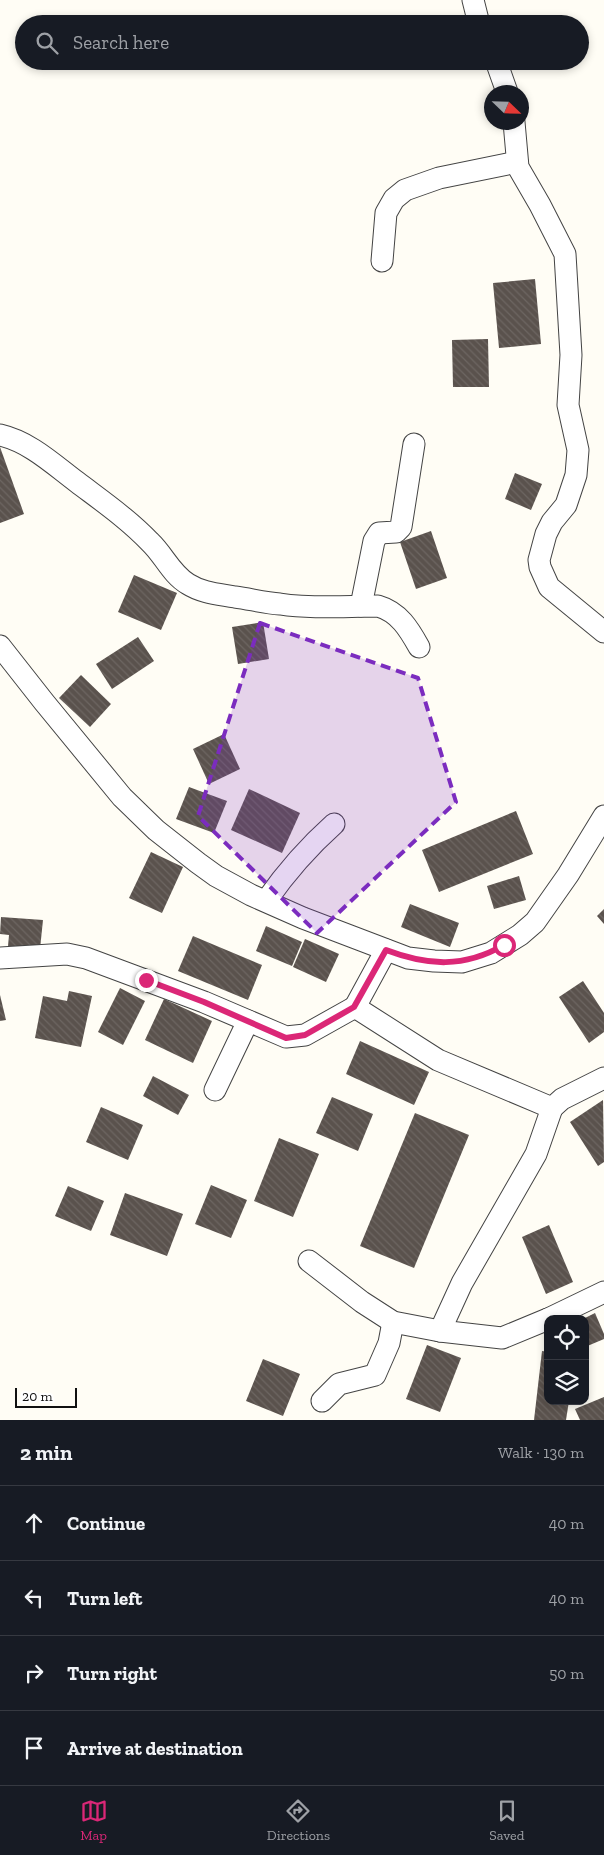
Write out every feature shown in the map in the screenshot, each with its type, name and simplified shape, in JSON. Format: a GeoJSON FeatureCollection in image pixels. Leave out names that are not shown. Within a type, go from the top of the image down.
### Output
{"type":"FeatureCollection","features":[{"type":"Feature","properties":{"kind":"street"},"geometry":{"type":"LineString","coordinates":[[473,0],[476,15]]}},
{"type":"Feature","properties":{"kind":"street"},"geometry":{"type":"LineString","coordinates":[[499,70],[505,85]]}},
{"type":"Feature","properties":{"kind":"street"},"geometry":{"type":"LineString","coordinates":[[515,130],[518,167],[565,254],[571,355],[568,405],[578,450],[576,475],[566,504],[552,522],[546,534],[539,560],[540,567],[549,587],[604,632]]}},
{"type":"Feature","properties":{"kind":"street"},"geometry":{"type":"LineString","coordinates":[[382,261],[386,214],[394,199],[405,190],[439,178],[517,162]]}},
{"type":"Feature","properties":{"kind":"street"},"geometry":{"type":"LineString","coordinates":[[0,435],[20,441],[33,449],[105,503],[140,532],[161,553],[179,578],[189,585],[214,594],[281,605],[378,606],[388,609],[404,622],[419,647]]}},
{"type":"Feature","properties":{"kind":"street"},"geometry":{"type":"LineString","coordinates":[[361,606],[374,541],[379,533],[396,532],[401,527],[414,444]]}},
{"type":"Feature","properties":{"kind":"street"},"geometry":{"type":"LineString","coordinates":[[0,646],[129,804],[156,830],[216,876],[266,902],[303,918],[408,958],[434,962],[462,962],[476,959],[520,935],[535,922],[568,875],[604,816]]}},
{"type":"Feature","properties":{"kind":"street"},"geometry":{"type":"LineString","coordinates":[[266,902],[289,869],[334,824]]}},
{"type":"Feature","properties":{"kind":"street"},"geometry":{"type":"LineString","coordinates":[[0,958],[67,954],[86,958],[204,1002],[286,1038],[305,1035],[354,1007],[386,950]]}},
{"type":"Feature","properties":{"kind":"street"},"geometry":{"type":"LineString","coordinates":[[354,1007],[438,1060],[552,1108]]}},
{"type":"Feature","properties":{"kind":"street"},"geometry":{"type":"LineString","coordinates":[[215,1090],[248,1021]]}},
{"type":"Feature","properties":{"kind":"street"},"geometry":{"type":"LineString","coordinates":[[440,1331],[462,1283],[536,1154],[552,1108],[562,1099],[604,1078]]}},
{"type":"Feature","properties":{"kind":"street"},"geometry":{"type":"LineString","coordinates":[[309,1261],[362,1302],[393,1322],[440,1331],[502,1338],[544,1321]]}},
{"type":"Feature","properties":{"kind":"street"},"geometry":{"type":"LineString","coordinates":[[556,1315],[604,1292]]}},
{"type":"Feature","properties":{"kind":"street"},"geometry":{"type":"LineString","coordinates":[[322,1401],[339,1384],[375,1375],[389,1343],[393,1322]]}},
{"type":"Feature","properties":{"kind":"highlighted area"},"geometry":{"type":"Polygon","coordinates":[[[260,623],[418,678],[456,802],[317,933],[198,816],[260,623]]]}},
{"type":"Feature","properties":{"kind":"building"},"geometry":{"type":"Polygon","coordinates":[[[535,279],[541,344],[499,348],[493,283],[535,279]]]}},
{"type":"Feature","properties":{"kind":"building"},"geometry":{"type":"Polygon","coordinates":[[[488,339],[489,387],[453,387],[452,340],[488,339]]]}},
{"type":"Feature","properties":{"kind":"building"},"geometry":{"type":"Polygon","coordinates":[[[0,447],[24,514],[0,523],[0,447]]]}},
{"type":"Feature","properties":{"kind":"building"},"geometry":{"type":"Polygon","coordinates":[[[515,473],[542,484],[531,510],[505,499],[515,473]]]}},
{"type":"Feature","properties":{"kind":"building"},"geometry":{"type":"Polygon","coordinates":[[[431,531],[447,578],[416,589],[400,542],[431,531]]]}},
{"type":"Feature","properties":{"kind":"building"},"geometry":{"type":"Polygon","coordinates":[[[134,575],[177,593],[161,630],[118,612],[134,575]]]}},
{"type":"Feature","properties":{"kind":"building"},"geometry":{"type":"Polygon","coordinates":[[[263,622],[269,659],[238,664],[232,627],[263,622]]]}},
{"type":"Feature","properties":{"kind":"building"},"geometry":{"type":"Polygon","coordinates":[[[138,637],[154,661],[112,689],[96,664],[138,637]]]}},
{"type":"Feature","properties":{"kind":"building"},"geometry":{"type":"Polygon","coordinates":[[[81,675],[111,704],[90,727],[59,698],[81,675]]]}},
{"type":"Feature","properties":{"kind":"building"},"geometry":{"type":"Polygon","coordinates":[[[224,734],[240,769],[209,784],[193,749],[224,734]]]}},
{"type":"Feature","properties":{"kind":"building"},"geometry":{"type":"Polygon","coordinates":[[[189,787],[227,801],[214,833],[176,819],[189,787]]]}},
{"type":"Feature","properties":{"kind":"building"},"geometry":{"type":"Polygon","coordinates":[[[249,789],[300,813],[282,853],[231,830],[249,789]]]}},
{"type":"Feature","properties":{"kind":"building"},"geometry":{"type":"Polygon","coordinates":[[[516,811],[533,854],[439,892],[422,850],[516,811]]]}},
{"type":"Feature","properties":{"kind":"building"},"geometry":{"type":"Polygon","coordinates":[[[151,852],[183,867],[162,913],[129,898],[151,852]]]}},
{"type":"Feature","properties":{"kind":"building"},"geometry":{"type":"Polygon","coordinates":[[[519,876],[526,900],[494,909],[487,886],[519,876]]]}},
{"type":"Feature","properties":{"kind":"building"},"geometry":{"type":"Polygon","coordinates":[[[410,904],[459,923],[450,947],[401,927],[410,904]]]}},
{"type":"Feature","properties":{"kind":"building"},"geometry":{"type":"Polygon","coordinates":[[[604,909],[604,924],[597,916],[604,909]]]}},
{"type":"Feature","properties":{"kind":"building"},"geometry":{"type":"Polygon","coordinates":[[[1,917],[43,920],[40,949],[8,946],[9,935],[0,934],[1,917]]]}},
{"type":"Feature","properties":{"kind":"building"},"geometry":{"type":"Polygon","coordinates":[[[266,926],[302,942],[292,966],[256,951],[266,926]]]}},
{"type":"Feature","properties":{"kind":"building"},"geometry":{"type":"Polygon","coordinates":[[[193,936],[262,965],[248,1000],[178,971],[193,936]]]}},
{"type":"Feature","properties":{"kind":"building"},"geometry":{"type":"Polygon","coordinates":[[[305,939],[339,954],[326,982],[293,967],[305,939]]]}},
{"type":"Feature","properties":{"kind":"building"},"geometry":{"type":"Polygon","coordinates":[[[583,981],[604,1013],[604,1032],[589,1043],[559,997],[583,981]]]}},
{"type":"Feature","properties":{"kind":"building"},"geometry":{"type":"Polygon","coordinates":[[[120,988],[145,1001],[123,1045],[98,1032],[120,988]]]}},
{"type":"Feature","properties":{"kind":"building"},"geometry":{"type":"Polygon","coordinates":[[[69,991],[92,996],[81,1047],[35,1038],[43,996],[67,1001],[69,991]]]}},
{"type":"Feature","properties":{"kind":"building"},"geometry":{"type":"Polygon","coordinates":[[[0,995],[6,1020],[0,1021],[0,995]]]}},
{"type":"Feature","properties":{"kind":"building"},"geometry":{"type":"Polygon","coordinates":[[[164,999],[212,1021],[193,1063],[145,1040],[164,999]]]}},
{"type":"Feature","properties":{"kind":"building"},"geometry":{"type":"Polygon","coordinates":[[[360,1041],[429,1072],[414,1105],[346,1074],[360,1041]]]}},
{"type":"Feature","properties":{"kind":"building"},"geometry":{"type":"Polygon","coordinates":[[[153,1076],[189,1095],[178,1115],[143,1096],[153,1076]]]}},
{"type":"Feature","properties":{"kind":"building"},"geometry":{"type":"Polygon","coordinates":[[[332,1097],[373,1114],[358,1151],[316,1133],[332,1097]]]}},
{"type":"Feature","properties":{"kind":"building"},"geometry":{"type":"Polygon","coordinates":[[[603,1100],[604,1162],[598,1166],[570,1122],[603,1100]]]}},
{"type":"Feature","properties":{"kind":"building"},"geometry":{"type":"Polygon","coordinates":[[[101,1107],[143,1125],[128,1160],[86,1142],[101,1107]]]}},
{"type":"Feature","properties":{"kind":"building"},"geometry":{"type":"Polygon","coordinates":[[[415,1113],[469,1135],[414,1268],[360,1246],[415,1113]]]}},
{"type":"Feature","properties":{"kind":"building"},"geometry":{"type":"Polygon","coordinates":[[[279,1138],[319,1154],[293,1217],[254,1201],[279,1138]]]}},
{"type":"Feature","properties":{"kind":"building"},"geometry":{"type":"Polygon","coordinates":[[[211,1185],[247,1200],[231,1238],[195,1224],[211,1185]]]}},
{"type":"Feature","properties":{"kind":"building"},"geometry":{"type":"Polygon","coordinates":[[[68,1186],[104,1201],[91,1231],[55,1216],[68,1186]]]}},
{"type":"Feature","properties":{"kind":"building"},"geometry":{"type":"Polygon","coordinates":[[[125,1193],[183,1214],[167,1256],[110,1235],[125,1193]]]}},
{"type":"Feature","properties":{"kind":"building"},"geometry":{"type":"Polygon","coordinates":[[[549,1225],[573,1282],[546,1294],[522,1237],[549,1225]]]}},
{"type":"Feature","properties":{"kind":"building"},"geometry":{"type":"Polygon","coordinates":[[[595,1313],[604,1334],[604,1339],[589,1345],[589,1316],[595,1313]]]}},
{"type":"Feature","properties":{"kind":"building"},"geometry":{"type":"Polygon","coordinates":[[[427,1345],[461,1358],[440,1412],[406,1399],[427,1345]]]}},
{"type":"Feature","properties":{"kind":"building"},"geometry":{"type":"Polygon","coordinates":[[[542,1351],[544,1351],[544,1405],[568,1405],[566,1420],[534,1420],[542,1351]]]}},
{"type":"Feature","properties":{"kind":"building"},"geometry":{"type":"Polygon","coordinates":[[[263,1359],[300,1374],[283,1416],[246,1401],[263,1359]]]}},
{"type":"Feature","properties":{"kind":"building"},"geometry":{"type":"Polygon","coordinates":[[[604,1397],[604,1420],[580,1420],[575,1409],[589,1405],[589,1403],[604,1397]]]}},
{"type":"Feature","properties":{"kind":"route"},"geometry":{"type":"LineString","coordinates":[[146,980],[204,1002],[286,1038],[305,1035],[354,1007],[386,950],[408,958],[434,962],[462,962],[491,953],[504,945]]}}]}
